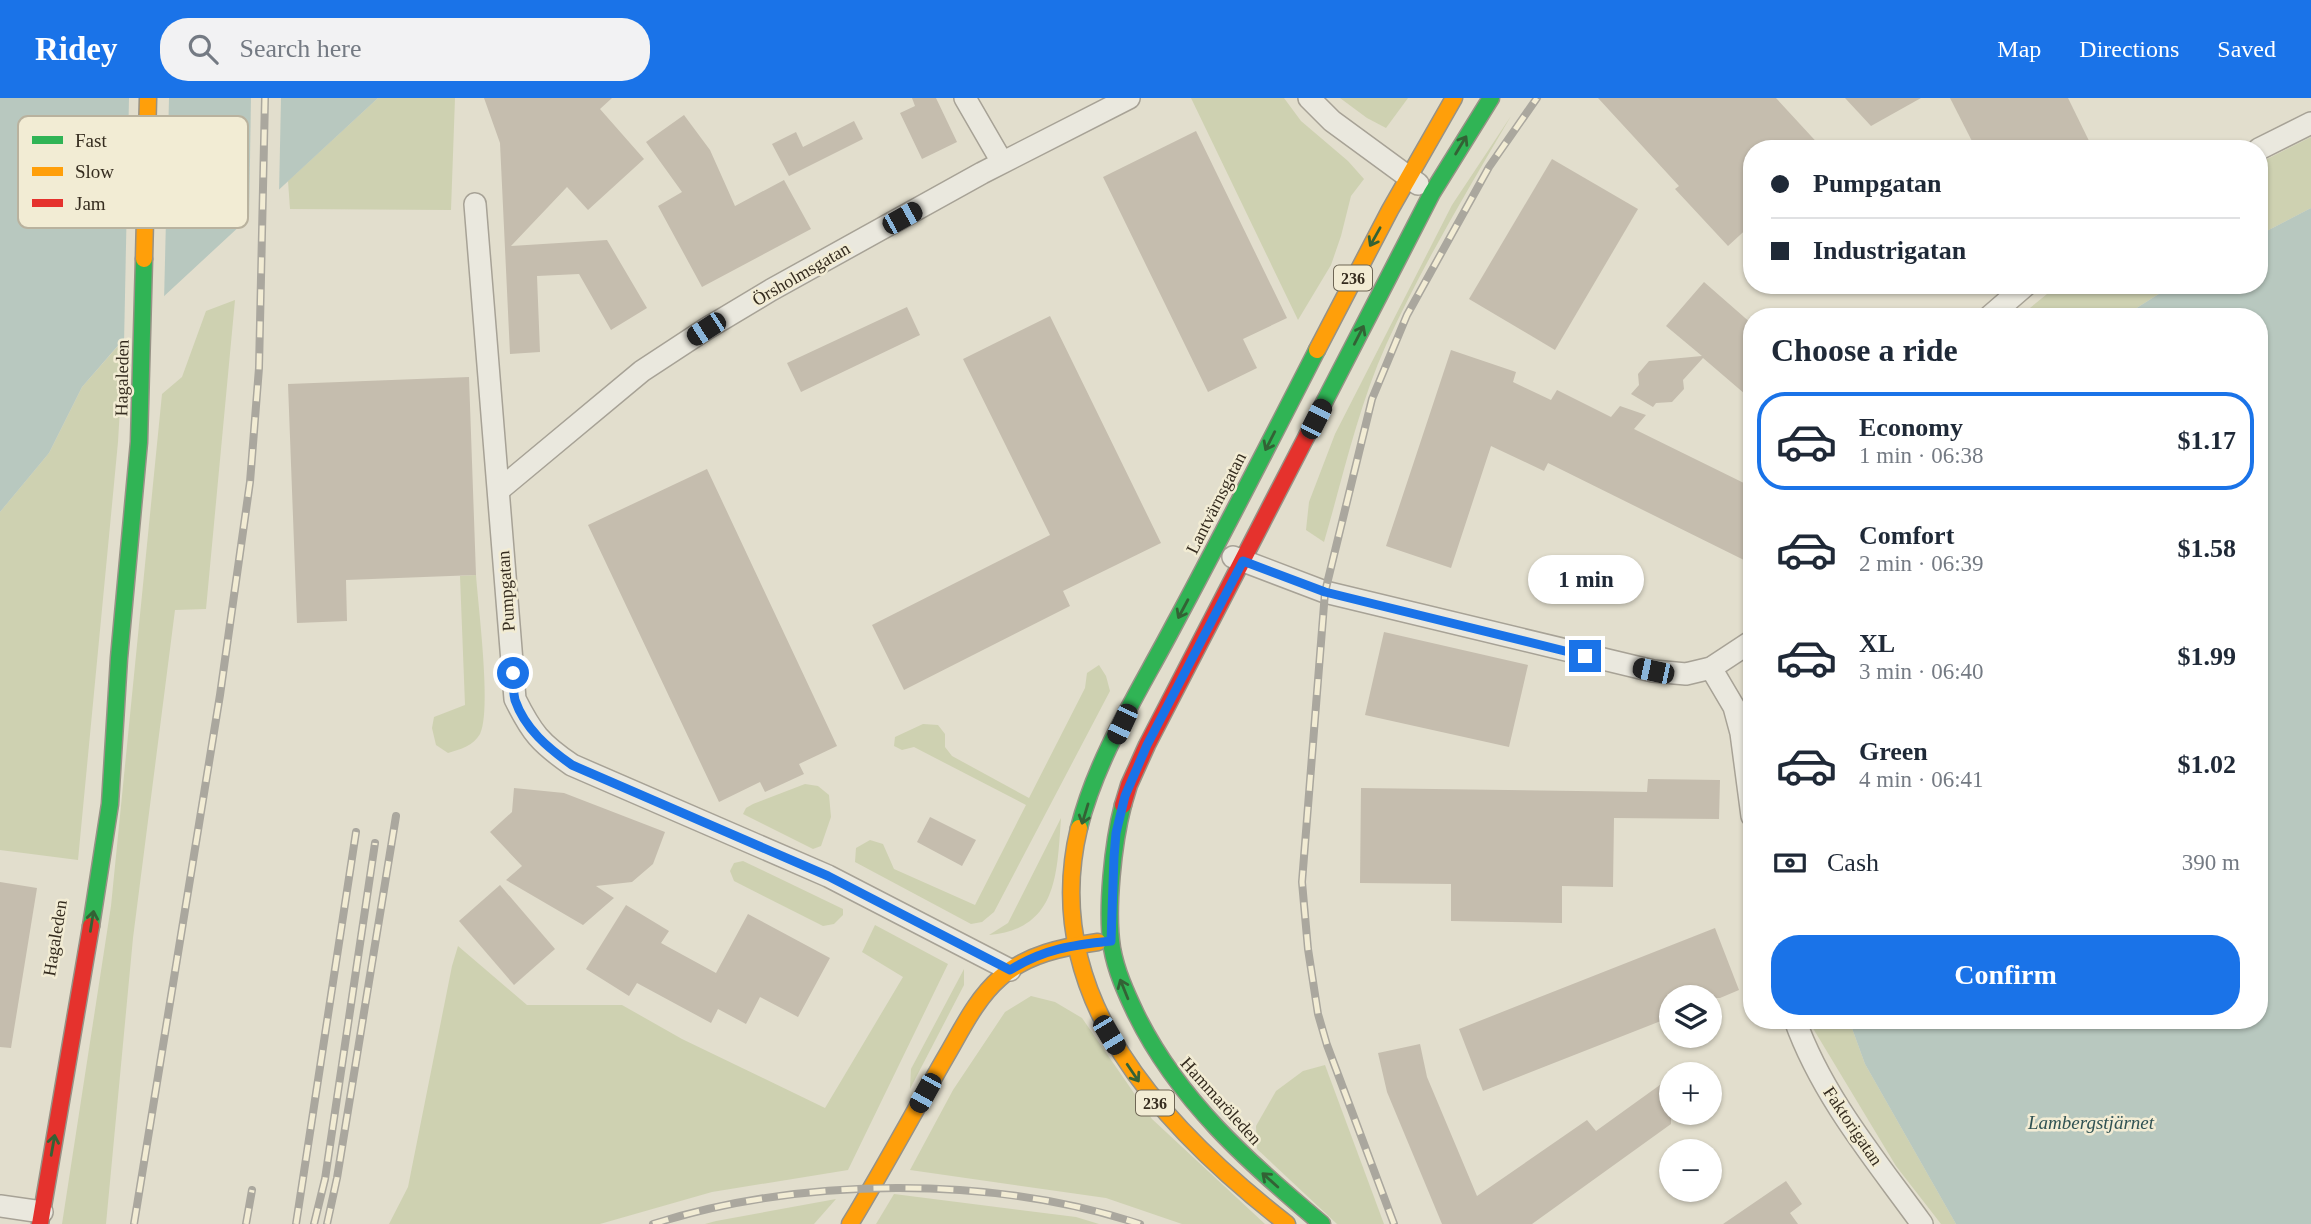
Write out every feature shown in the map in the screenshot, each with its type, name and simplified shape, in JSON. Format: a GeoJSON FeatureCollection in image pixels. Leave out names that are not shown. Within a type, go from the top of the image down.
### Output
{"type":"FeatureCollection","features":[{"type":"Feature","properties":{"kind":"main road","name":"Hagaleden"},"geometry":{"type":"LineString","coordinates":[[148,98],[148,116]]}},
{"type":"Feature","properties":{"kind":"main road","name":"Lantvärnsgatan"},"geometry":{"type":"LineString","coordinates":[[1076,944],[1073,895],[1078,834],[1094,783],[1354,277],[1454,98]]}},
{"type":"Feature","properties":{"kind":"main road","name":"236"},"geometry":{"type":"LineString","coordinates":[[1111,941],[1115,845],[1125,796],[1147,745],[1432,193],[1491,98]]}},
{"type":"Feature","properties":{"kind":"main road","name":"Hagaleden"},"geometry":{"type":"LineString","coordinates":[[33,1217],[119,658],[139,442],[145,228]]}},
{"type":"Feature","properties":{"kind":"main road"},"geometry":{"type":"LineString","coordinates":[[850,1224],[873,1188],[938,1069],[988,990],[1010,970],[1045,952],[1076,944],[1111,941]]}},
{"type":"Feature","properties":{"kind":"main road","name":"Hammaröleden"},"geometry":{"type":"LineString","coordinates":[[1111,941],[1121,981],[1131,1006],[1165,1068],[1214,1127],[1276,1186],[1322,1224]]}},
{"type":"Feature","properties":{"kind":"main road","name":"236"},"geometry":{"type":"LineString","coordinates":[[1076,944],[1089,991],[1109,1035],[1147,1095],[1223,1173],[1287,1224]]}},
{"type":"Feature","properties":{"kind":"street"},"geometry":{"type":"LineString","coordinates":[[965,98],[1002,162]]}},
{"type":"Feature","properties":{"kind":"street","name":"Örsholmsgatan"},"geometry":{"type":"LineString","coordinates":[[499,490],[642,371],[771,290],[1002,162],[1129,98]]}},
{"type":"Feature","properties":{"kind":"street"},"geometry":{"type":"LineString","coordinates":[[1309,98],[1332,121],[1432,193]]}},
{"type":"Feature","properties":{"kind":"street"},"geometry":{"type":"LineString","coordinates":[[2268,144],[2311,123]]}},
{"type":"Feature","properties":{"kind":"street","name":"Pumpgatan"},"geometry":{"type":"LineString","coordinates":[[475,204],[515,699],[529,728],[549,748],[572,765],[828,876],[1010,970]]}},
{"type":"Feature","properties":{"kind":"street"},"geometry":{"type":"LineString","coordinates":[[1999,308],[2016,294]]}},
{"type":"Feature","properties":{"kind":"street"},"geometry":{"type":"LineString","coordinates":[[1214,549],[1325,592],[1653,671],[1686,674],[1711,668],[1743,647]]}},
{"type":"Feature","properties":{"kind":"street"},"geometry":{"type":"LineString","coordinates":[[1711,668],[1734,707],[1743,748]]}},
{"type":"Feature","properties":{"kind":"street","name":"Faktorigatan"},"geometry":{"type":"LineString","coordinates":[[1798,1029],[1820,1078],[1860,1139],[1923,1224]]}},
{"type":"Feature","properties":{"kind":"street"},"geometry":{"type":"LineString","coordinates":[[0,1206],[33,1217]]}},
{"type":"Feature","properties":{"kind":"green space"},"geometry":{"type":"Polygon","coordinates":[[[378,98],[455,98],[451,210],[290,209],[288,181],[378,98]]]}},
{"type":"Feature","properties":{"kind":"green space"},"geometry":{"type":"Polygon","coordinates":[[[1191,98],[1284,98],[1301,121],[1348,161],[1364,179],[1351,196],[1331,265],[1298,320],[1191,98]]]}},
{"type":"Feature","properties":{"kind":"green space"},"geometry":{"type":"Polygon","coordinates":[[[1340,98],[1408,98],[1386,128],[1340,98]]]}},
{"type":"Feature","properties":{"kind":"green space"},"geometry":{"type":"Polygon","coordinates":[[[1511,116],[1430,258],[1386,345],[1359,417],[1324,542],[1306,530],[1309,502],[1335,434],[1452,205],[1511,116]]]}},
{"type":"Feature","properties":{"kind":"green space"},"geometry":{"type":"Polygon","coordinates":[[[2311,137],[2311,208],[2268,230],[2268,158],[2311,137]]]}},
{"type":"Feature","properties":{"kind":"green space"},"geometry":{"type":"Polygon","coordinates":[[[2047,294],[2159,294],[2137,308],[2030,308],[2047,294]]]}},
{"type":"Feature","properties":{"kind":"green space"},"geometry":{"type":"Polygon","coordinates":[[[235,300],[206,609],[175,610],[133,938],[106,1224],[62,1224],[111,906],[162,394],[182,377],[206,311],[235,300]]]}},
{"type":"Feature","properties":{"kind":"green space"},"geometry":{"type":"Polygon","coordinates":[[[124,339],[118,442],[78,860],[0,850],[0,512],[49,453],[82,387],[124,339]]]}},
{"type":"Feature","properties":{"kind":"green space"},"geometry":{"type":"Polygon","coordinates":[[[476,575],[485,682],[483,722],[480,734],[474,741],[448,753],[436,745],[432,728],[434,717],[465,705],[460,576],[476,575]]]}},
{"type":"Feature","properties":{"kind":"green space"},"geometry":{"type":"Polygon","coordinates":[[[1099,665],[1106,676],[1110,691],[994,912],[982,922],[971,924],[855,862],[856,848],[870,840],[883,844],[894,869],[975,905],[1026,805],[914,747],[902,750],[894,746],[895,737],[923,724],[938,725],[945,734],[945,747],[952,756],[1029,798],[1085,688],[1087,673],[1099,665]]]}},
{"type":"Feature","properties":{"kind":"green space"},"geometry":{"type":"Polygon","coordinates":[[[805,784],[818,786],[829,795],[831,817],[821,846],[813,849],[743,814],[746,808],[753,804],[805,784]]]}},
{"type":"Feature","properties":{"kind":"green space"},"geometry":{"type":"Polygon","coordinates":[[[1061,818],[1055,878],[1041,910],[1029,922],[1012,931],[989,935],[1008,923],[1061,818]]]}},
{"type":"Feature","properties":{"kind":"green space"},"geometry":{"type":"Polygon","coordinates":[[[743,861],[843,909],[843,915],[834,924],[823,926],[734,881],[730,871],[734,863],[743,861]]]}},
{"type":"Feature","properties":{"kind":"green space"},"geometry":{"type":"Polygon","coordinates":[[[875,925],[948,964],[848,1170],[712,1192],[600,1224],[389,1224],[408,1187],[458,946],[527,1005],[622,1005],[682,1039],[825,1108],[903,977],[862,952],[875,925]]]}},
{"type":"Feature","properties":{"kind":"green space"},"geometry":{"type":"Polygon","coordinates":[[[964,969],[964,985],[910,1089],[911,1069],[964,969]]]}},
{"type":"Feature","properties":{"kind":"green space"},"geometry":{"type":"Polygon","coordinates":[[[1031,996],[1055,1002],[1082,1018],[1152,1119],[1265,1224],[1182,1224],[1106,1198],[910,1170],[953,1090],[1005,1012],[1031,996]]]}},
{"type":"Feature","properties":{"kind":"green space"},"geometry":{"type":"Polygon","coordinates":[[[1813,1029],[1852,1029],[1865,1064],[1956,1224],[1941,1224],[1896,1166],[1813,1029]]]}},
{"type":"Feature","properties":{"kind":"green space"},"geometry":{"type":"Polygon","coordinates":[[[1325,1065],[1384,1224],[1337,1224],[1257,1149],[1256,1126],[1276,1091],[1303,1071],[1325,1065]]]}},
{"type":"Feature","properties":{"kind":"green space"},"geometry":{"type":"Polygon","coordinates":[[[894,1194],[1076,1217],[1099,1224],[876,1224],[894,1194]]]}},
{"type":"Feature","properties":{"kind":"green space"},"geometry":{"type":"Polygon","coordinates":[[[836,1199],[814,1224],[705,1224],[716,1221],[836,1199]]]}},
{"type":"Feature","properties":{"kind":"water"},"geometry":{"type":"Polygon","coordinates":[[[0,98],[378,98],[248,218],[248,116],[18,116],[18,228],[238,228],[148,311],[82,387],[49,453],[0,512],[0,98]]]}},
{"type":"Feature","properties":{"kind":"water","name":"Lambergstjärnet"},"geometry":{"type":"Polygon","coordinates":[[[2311,208],[2311,1224],[1956,1224],[1865,1064],[1852,1029],[2268,1029],[2268,308],[2137,308],[2159,294],[2268,294],[2268,230],[2311,208]]]}},
{"type":"Feature","properties":{"kind":"pier"},"geometry":{"type":"Polygon","coordinates":[[[129,98],[169,98],[169,116],[129,116],[129,98]]]}},
{"type":"Feature","properties":{"kind":"pier"},"geometry":{"type":"Polygon","coordinates":[[[251,98],[281,98],[279,194],[249,223],[251,98]]]}},
{"type":"Feature","properties":{"kind":"pier"},"geometry":{"type":"Polygon","coordinates":[[[126,228],[166,228],[164,301],[124,345],[126,228]]]}},
{"type":"Feature","properties":{"kind":"building"},"geometry":{"type":"Polygon","coordinates":[[[484,98],[612,98],[600,109],[644,159],[588,210],[567,187],[511,246],[607,240],[647,308],[611,330],[579,274],[537,276],[540,352],[510,354],[500,143],[484,98]]]}},
{"type":"Feature","properties":{"kind":"building"},"geometry":{"type":"Polygon","coordinates":[[[912,98],[936,98],[957,142],[922,159],[900,113],[915,106],[912,98]]]}},
{"type":"Feature","properties":{"kind":"building"},"geometry":{"type":"Polygon","coordinates":[[[1598,98],[1776,98],[1815,140],[1743,140],[1743,232],[1728,246],[1675,189],[1679,186],[1598,98]]]}},
{"type":"Feature","properties":{"kind":"building"},"geometry":{"type":"Polygon","coordinates":[[[1845,98],[1921,98],[1871,126],[1845,98]]]}},
{"type":"Feature","properties":{"kind":"building"},"geometry":{"type":"Polygon","coordinates":[[[1950,98],[2068,98],[2089,140],[1971,140],[1950,98]]]}},
{"type":"Feature","properties":{"kind":"building"},"geometry":{"type":"Polygon","coordinates":[[[684,115],[710,150],[735,206],[784,180],[811,229],[702,287],[658,206],[682,192],[646,142],[684,115]]]}},
{"type":"Feature","properties":{"kind":"building"},"geometry":{"type":"Polygon","coordinates":[[[854,121],[863,139],[789,176],[772,144],[796,132],[803,147],[854,121]]]}},
{"type":"Feature","properties":{"kind":"building"},"geometry":{"type":"Polygon","coordinates":[[[1196,131],[1287,318],[1243,339],[1257,368],[1208,392],[1103,177],[1196,131]]]}},
{"type":"Feature","properties":{"kind":"building"},"geometry":{"type":"Polygon","coordinates":[[[1552,159],[1638,209],[1555,350],[1469,299],[1552,159]]]}},
{"type":"Feature","properties":{"kind":"building"},"geometry":{"type":"Polygon","coordinates":[[[1704,282],[1743,316],[1743,392],[1703,358],[1683,380],[1684,389],[1672,402],[1656,403],[1653,407],[1631,394],[1639,385],[1638,374],[1649,361],[1702,356],[1666,326],[1704,282]]]}},
{"type":"Feature","properties":{"kind":"building"},"geometry":{"type":"Polygon","coordinates":[[[907,307],[920,335],[801,392],[787,363],[907,307]]]}},
{"type":"Feature","properties":{"kind":"building"},"geometry":{"type":"Polygon","coordinates":[[[1050,316],[1161,543],[1063,591],[1070,606],[904,690],[872,625],[1050,535],[963,359],[1050,316]]]}},
{"type":"Feature","properties":{"kind":"building"},"geometry":{"type":"Polygon","coordinates":[[[1451,350],[1516,372],[1513,382],[1551,400],[1557,390],[1611,417],[1620,406],[1646,415],[1634,429],[1743,483],[1743,560],[1548,463],[1544,471],[1491,446],[1451,568],[1386,546],[1451,350]]]}},
{"type":"Feature","properties":{"kind":"building"},"geometry":{"type":"Polygon","coordinates":[[[469,377],[476,575],[346,580],[347,621],[297,623],[288,384],[469,377]]]}},
{"type":"Feature","properties":{"kind":"building"},"geometry":{"type":"Polygon","coordinates":[[[707,469],[837,746],[799,764],[804,774],[765,792],[760,782],[719,802],[588,525],[707,469]]]}},
{"type":"Feature","properties":{"kind":"building"},"geometry":{"type":"Polygon","coordinates":[[[1384,632],[1528,665],[1509,747],[1365,715],[1384,632]]]}},
{"type":"Feature","properties":{"kind":"building"},"geometry":{"type":"Polygon","coordinates":[[[1648,779],[1720,780],[1719,819],[1614,818],[1613,887],[1562,886],[1562,923],[1451,921],[1451,884],[1360,883],[1361,788],[1647,792],[1648,779]]]}},
{"type":"Feature","properties":{"kind":"building"},"geometry":{"type":"Polygon","coordinates":[[[514,788],[564,793],[665,832],[653,864],[632,882],[596,886],[614,898],[583,925],[506,880],[522,866],[490,832],[512,812],[514,788]]]}},
{"type":"Feature","properties":{"kind":"building"},"geometry":{"type":"Polygon","coordinates":[[[930,817],[976,840],[962,866],[917,842],[930,817]]]}},
{"type":"Feature","properties":{"kind":"building"},"geometry":{"type":"Polygon","coordinates":[[[0,882],[37,888],[11,1048],[0,1047],[0,882]]]}},
{"type":"Feature","properties":{"kind":"building"},"geometry":{"type":"Polygon","coordinates":[[[500,885],[555,949],[514,985],[459,921],[500,885]]]}},
{"type":"Feature","properties":{"kind":"building"},"geometry":{"type":"Polygon","coordinates":[[[626,905],[669,931],[661,943],[716,973],[748,914],[830,958],[798,1017],[760,997],[746,1024],[718,1009],[711,1023],[637,983],[629,996],[586,969],[626,905]]]}},
{"type":"Feature","properties":{"kind":"building"},"geometry":{"type":"Polygon","coordinates":[[[1715,928],[1739,990],[1722,997],[1722,985],[1659,985],[1659,1022],[1483,1091],[1459,1029],[1715,928]]]}},
{"type":"Feature","properties":{"kind":"building"},"geometry":{"type":"Polygon","coordinates":[[[1420,1044],[1427,1077],[1477,1196],[1587,1120],[1596,1131],[1659,1086],[1659,1125],[1670,1125],[1532,1224],[1442,1224],[1387,1092],[1378,1053],[1420,1044]]]}},
{"type":"Feature","properties":{"kind":"building"},"geometry":{"type":"Polygon","coordinates":[[[1786,1181],[1802,1204],[1790,1213],[1798,1224],[1723,1224],[1786,1181]]]}},
{"type":"Feature","properties":{"kind":"railway"},"geometry":{"type":"LineString","coordinates":[[134,1224],[220,695],[250,482],[259,368],[265,98]]}},
{"type":"Feature","properties":{"kind":"railway"},"geometry":{"type":"LineString","coordinates":[[1394,1224],[1327,1045],[1318,1014],[1308,949],[1302,882],[1325,592],[1372,399],[1407,315],[1489,167],[1537,98]]}},
{"type":"Feature","properties":{"kind":"railway"},"geometry":{"type":"LineString","coordinates":[[327,1224],[337,1178],[396,816]]}},
{"type":"Feature","properties":{"kind":"railway"},"geometry":{"type":"LineString","coordinates":[[296,1224],[356,832]]}},
{"type":"Feature","properties":{"kind":"railway"},"geometry":{"type":"LineString","coordinates":[[314,1224],[325,1179],[375,843]]}},
{"type":"Feature","properties":{"kind":"railway"},"geometry":{"type":"LineString","coordinates":[[653,1224],[711,1208],[771,1197],[833,1190],[897,1188],[960,1190],[1022,1197],[1082,1208],[1140,1224]]}},
{"type":"Feature","properties":{"kind":"railway"},"geometry":{"type":"LineString","coordinates":[[246,1224],[252,1190]]}},
{"type":"Feature","properties":{"kind":"traffic: fast"},"geometry":{"type":"LineString","coordinates":[[1314,422],[1432,193],[1491,98]]}},
{"type":"Feature","properties":{"kind":"traffic: fast"},"geometry":{"type":"LineString","coordinates":[[91,926],[110,804],[119,658],[139,442],[144,259]]}},
{"type":"Feature","properties":{"kind":"traffic: fast"},"geometry":{"type":"LineString","coordinates":[[1079,828],[1097,775],[1120,724],[1317,350]]}},
{"type":"Feature","properties":{"kind":"traffic: fast"},"geometry":{"type":"LineString","coordinates":[[1123,805],[1112,876],[1110,933],[1116,965],[1136,1014],[1173,1075],[1217,1128],[1268,1178],[1322,1224]]}},
{"type":"Feature","properties":{"kind":"traffic: slow"},"geometry":{"type":"LineString","coordinates":[[148,98],[148,116]]}},
{"type":"Feature","properties":{"kind":"traffic: slow"},"geometry":{"type":"LineString","coordinates":[[1317,350],[1390,210],[1454,98]]}},
{"type":"Feature","properties":{"kind":"traffic: slow"},"geometry":{"type":"LineString","coordinates":[[144,259],[145,228]]}},
{"type":"Feature","properties":{"kind":"traffic: slow"},"geometry":{"type":"LineString","coordinates":[[1079,828],[1071,890],[1077,948],[1095,1003],[1122,1054],[1157,1102],[1197,1146],[1241,1187],[1287,1224]]}},
{"type":"Feature","properties":{"kind":"traffic: slow"},"geometry":{"type":"LineString","coordinates":[[850,1224],[965,1023],[992,986],[1011,970],[1034,957],[1098,942]]}},
{"type":"Feature","properties":{"kind":"traffic: jam"},"geometry":{"type":"LineString","coordinates":[[1123,805],[1147,745],[1314,422]]}},
{"type":"Feature","properties":{"kind":"traffic: jam"},"geometry":{"type":"LineString","coordinates":[[40,1224],[91,926]]}},
{"type":"Feature","properties":{"kind":"route"},"geometry":{"type":"LineString","coordinates":[[513,673],[515,699],[529,728],[549,748],[572,765],[828,876],[1010,970],[1045,952],[1076,944],[1111,941],[1116,833],[1125,796],[1147,745],[1243,561],[1325,592],[1585,656]]}}]}
